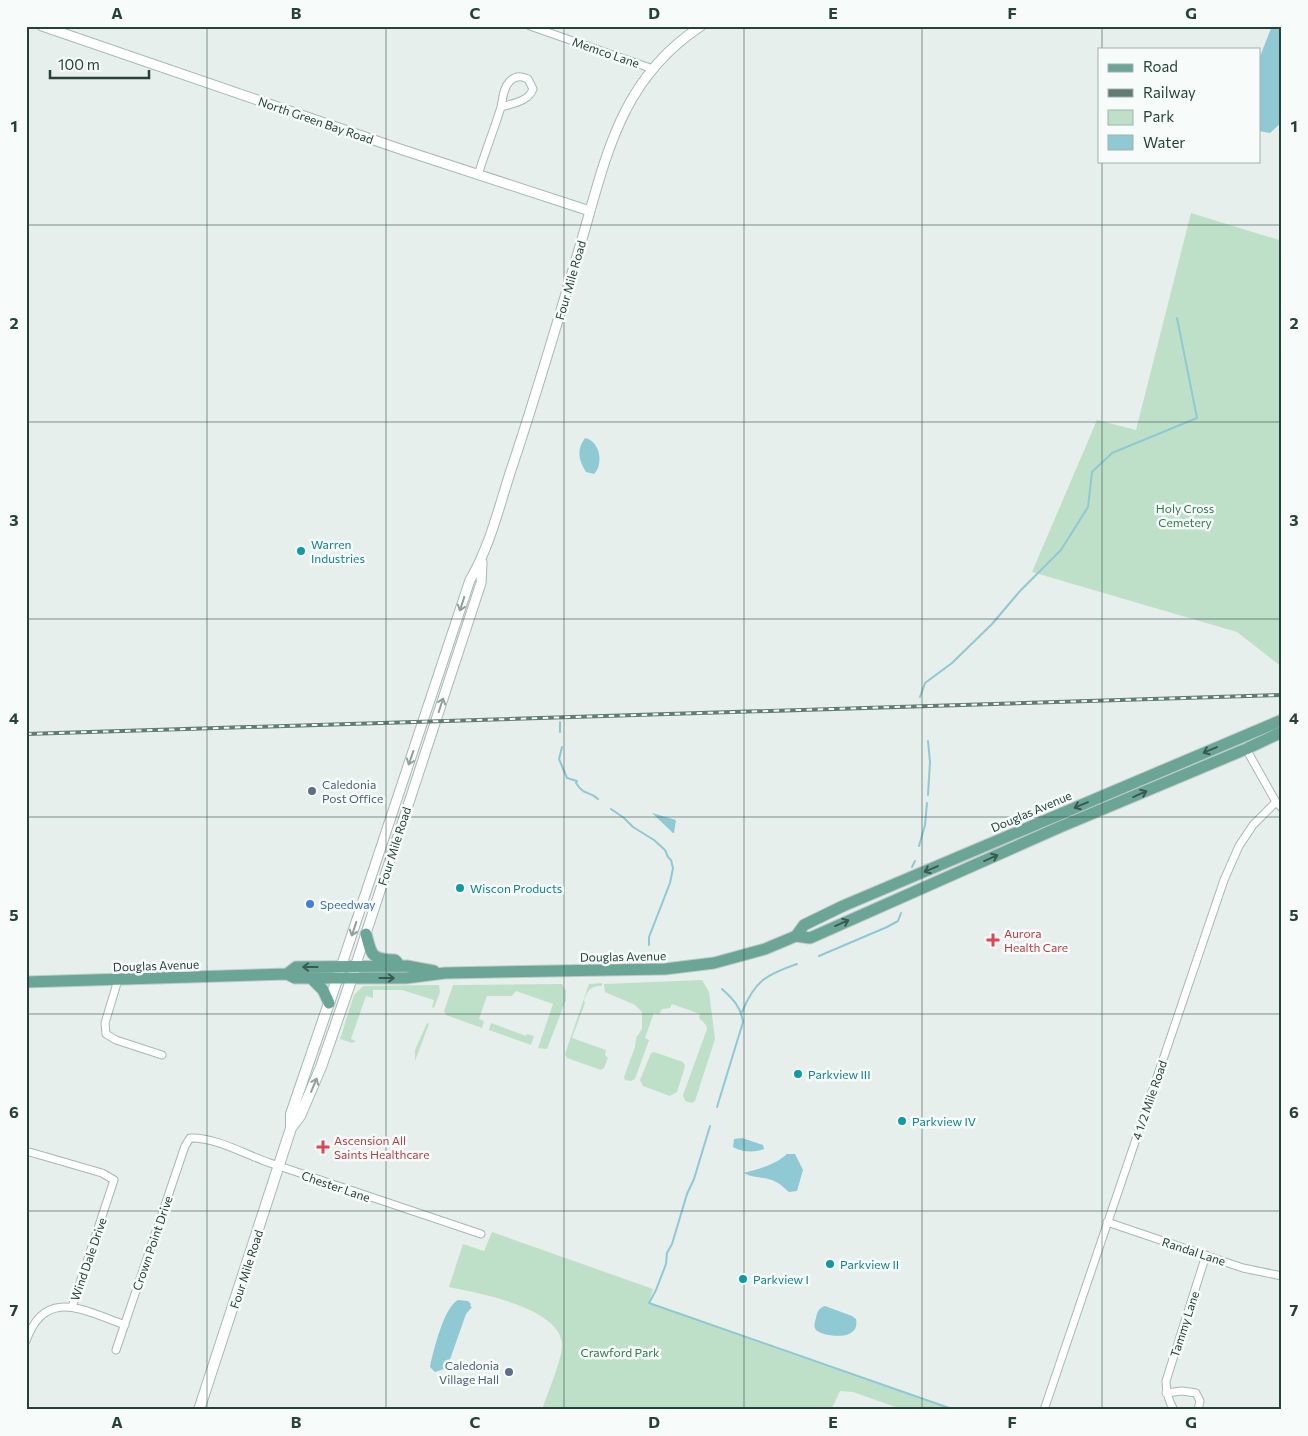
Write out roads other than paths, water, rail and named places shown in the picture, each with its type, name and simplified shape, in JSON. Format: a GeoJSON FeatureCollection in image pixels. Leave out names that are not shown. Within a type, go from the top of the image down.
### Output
{"type":"FeatureCollection","features":[{"type":"Feature","properties":{"kind":"main road","name":"Douglas Avenue"},"geometry":{"type":"LineString","coordinates":[[796,936],[804,925],[843,906],[1282,720]]}},
{"type":"Feature","properties":{"kind":"main road","name":"Douglas Avenue"},"geometry":{"type":"LineString","coordinates":[[287,974],[296,967],[339,973],[406,978],[445,973],[665,969],[690,967],[740,957],[796,936],[810,938],[1060,827],[1282,732]]}},
{"type":"Feature","properties":{"kind":"main road"},"geometry":{"type":"LineString","coordinates":[[366,934],[367,944],[375,956],[382,959],[395,960],[401,966]]}},
{"type":"Feature","properties":{"kind":"main road","name":"Douglas Avenue"},"geometry":{"type":"LineString","coordinates":[[353,973],[401,966],[445,973]]}},
{"type":"Feature","properties":{"kind":"main road","name":"Douglas Avenue"},"geometry":{"type":"LineString","coordinates":[[26,982],[287,974],[295,978],[310,978],[339,973]]}},
{"type":"Feature","properties":{"kind":"main road","name":"Four Mile Road"},"geometry":{"type":"LineString","coordinates":[[199,1410],[291,1128],[291,1114],[339,973]]}},
{"type":"Feature","properties":{"kind":"main road","name":"Four Mile Road"},"geometry":{"type":"LineString","coordinates":[[291,1128],[300,1116],[321,1067],[353,973]]}},
{"type":"Feature","properties":{"kind":"main road"},"geometry":{"type":"LineString","coordinates":[[310,978],[324,990],[329,1003]]}},
{"type":"Feature","properties":{"kind":"street","name":"North Green Bay Road"},"geometry":{"type":"LineString","coordinates":[[42,26],[478,175],[590,211]]}},
{"type":"Feature","properties":{"kind":"street","name":"Memco Lane"},"geometry":{"type":"LineString","coordinates":[[530,26],[653,69]]}},
{"type":"Feature","properties":{"kind":"street","name":"Four Mile Road"},"geometry":{"type":"LineString","coordinates":[[339,973],[470,580],[482,560],[535,397],[612,140],[622,116],[642,82],[676,44],[701,26]]}},
{"type":"Feature","properties":{"kind":"street"},"geometry":{"type":"LineString","coordinates":[[478,175],[501,107],[504,90],[510,81],[520,76],[528,79],[533,89],[531,95],[524,100],[501,107]]}},
{"type":"Feature","properties":{"kind":"street","name":"Four Mile Road"},"geometry":{"type":"LineString","coordinates":[[353,973],[481,583],[482,560]]}},
{"type":"Feature","properties":{"kind":"street"},"geometry":{"type":"LineString","coordinates":[[1241,738],[1276,802],[1282,808]]}},
{"type":"Feature","properties":{"kind":"street","name":"4 1/2 Mile Road"},"geometry":{"type":"LineString","coordinates":[[1044,1410],[1224,880],[1239,846],[1254,825],[1276,802]]}},
{"type":"Feature","properties":{"kind":"street"},"geometry":{"type":"LineString","coordinates":[[118,980],[105,1023],[106,1034],[116,1040],[162,1055]]}},
{"type":"Feature","properties":{"kind":"street","name":"Chester Lane"},"geometry":{"type":"LineString","coordinates":[[190,1138],[199,1138],[481,1234]]}},
{"type":"Feature","properties":{"kind":"street","name":"Crown Point Drive"},"geometry":{"type":"LineString","coordinates":[[116,1350],[185,1146],[190,1138]]}},
{"type":"Feature","properties":{"kind":"street","name":"Wind Dale Drive"},"geometry":{"type":"LineString","coordinates":[[26,1151],[102,1173],[114,1180],[72,1307],[53,1308],[40,1316],[31,1328],[26,1341]]}},
{"type":"Feature","properties":{"kind":"street","name":"Randal Lane"},"geometry":{"type":"LineString","coordinates":[[1107,1222],[1243,1268],[1282,1276]]}},
{"type":"Feature","properties":{"kind":"street","name":"Tammy Lane"},"geometry":{"type":"LineString","coordinates":[[1166,1393],[1168,1370],[1206,1255]]}},
{"type":"Feature","properties":{"kind":"street"},"geometry":{"type":"LineString","coordinates":[[72,1307],[125,1325]]}},
{"type":"Feature","properties":{"kind":"street"},"geometry":{"type":"LineString","coordinates":[[1174,1410],[1166,1393],[1182,1391],[1196,1393],[1200,1401],[1198,1410]]}},
{"type":"Feature","properties":{"kind":"water"},"geometry":{"type":"Polygon","coordinates":[[[1272,26],[1282,26],[1282,122],[1270,133],[1260,131],[1260,56],[1272,26]]]}},
{"type":"Feature","properties":{"kind":"water"},"geometry":{"type":"Polygon","coordinates":[[[585,438],[594,443],[599,453],[599,465],[594,474],[586,472],[580,460],[580,447],[585,438]]]}},
{"type":"Feature","properties":{"kind":"water"},"geometry":{"type":"Polygon","coordinates":[[[652,813],[676,820],[674,833],[673,833],[652,813]]]}},
{"type":"Feature","properties":{"kind":"water"},"geometry":{"type":"Polygon","coordinates":[[[742,1138],[763,1145],[764,1149],[748,1151],[733,1147],[734,1139],[742,1138]]]}},
{"type":"Feature","properties":{"kind":"water"},"geometry":{"type":"Polygon","coordinates":[[[787,1154],[795,1154],[803,1170],[797,1191],[789,1192],[772,1180],[744,1173],[772,1164],[787,1154]]]}},
{"type":"Feature","properties":{"kind":"water"},"geometry":{"type":"Polygon","coordinates":[[[458,1300],[468,1301],[472,1307],[466,1314],[447,1368],[435,1372],[430,1367],[436,1341],[448,1311],[458,1300]]]}},
{"type":"Feature","properties":{"kind":"water"},"geometry":{"type":"Polygon","coordinates":[[[825,1306],[856,1319],[856,1327],[853,1332],[840,1336],[825,1334],[816,1330],[814,1324],[817,1314],[825,1306]]]}},
{"type":"Feature","properties":{"kind":"waterway"},"geometry":{"type":"LineString","coordinates":[[920,697],[925,683],[952,663],[992,624],[1020,591],[1061,550],[1088,507],[1092,472],[1112,453],[1197,418],[1177,318]]}},
{"type":"Feature","properties":{"kind":"waterway"},"geometry":{"type":"LineString","coordinates":[[560,722],[560,732]]}},
{"type":"Feature","properties":{"kind":"waterway"},"geometry":{"type":"LineString","coordinates":[[928,741],[930,762],[928,795]]}},
{"type":"Feature","properties":{"kind":"waterway"},"geometry":{"type":"LineString","coordinates":[[562,747],[559,759],[567,778],[577,781],[576,783],[582,790],[598,799]]}},
{"type":"Feature","properties":{"kind":"waterway"},"geometry":{"type":"LineString","coordinates":[[919,846],[925,825],[927,803]]}},
{"type":"Feature","properties":{"kind":"waterway"},"geometry":{"type":"LineString","coordinates":[[611,809],[633,827],[654,840],[665,850],[671,860],[673,868],[670,883],[649,937],[649,945]]}},
{"type":"Feature","properties":{"kind":"waterway"},"geometry":{"type":"LineString","coordinates":[[912,867],[915,861]]}},
{"type":"Feature","properties":{"kind":"waterway"},"geometry":{"type":"LineString","coordinates":[[819,956],[887,927],[898,921],[901,913]]}},
{"type":"Feature","properties":{"kind":"waterway"},"geometry":{"type":"LineString","coordinates":[[742,1012],[747,1001],[762,980],[797,964]]}},
{"type":"Feature","properties":{"kind":"waterway"},"geometry":{"type":"LineString","coordinates":[[717,1107],[743,1022],[736,1004],[722,989]]}},
{"type":"Feature","properties":{"kind":"waterway"},"geometry":{"type":"LineString","coordinates":[[710,1126],[672,1244],[667,1253],[666,1264],[649,1303],[955,1410]]}},
{"type":"Feature","properties":{"kind":"railway"},"geometry":{"type":"LineString","coordinates":[[26,734],[1282,695]]}},
{"type":"Feature","properties":{"kind":"place","name":"Warren Industries"},"geometry":{"type":"Point","coordinates":[301,551]}},
{"type":"Feature","properties":{"kind":"place","name":"Caledonia Post Office"},"geometry":{"type":"Point","coordinates":[312,791]}},
{"type":"Feature","properties":{"kind":"place","name":"Wiscon Products"},"geometry":{"type":"Point","coordinates":[460,888]}},
{"type":"Feature","properties":{"kind":"place","name":"Speedway"},"geometry":{"type":"Point","coordinates":[310,904]}},
{"type":"Feature","properties":{"kind":"place","name":"Aurora Health Care"},"geometry":{"type":"Point","coordinates":[993,940]}},
{"type":"Feature","properties":{"kind":"place","name":"Parkview III"},"geometry":{"type":"Point","coordinates":[798,1074]}},
{"type":"Feature","properties":{"kind":"place","name":"Parkview IV"},"geometry":{"type":"Point","coordinates":[902,1121]}},
{"type":"Feature","properties":{"kind":"place","name":"Ascension All Saints Healthcare"},"geometry":{"type":"Point","coordinates":[323,1147]}},
{"type":"Feature","properties":{"kind":"place","name":"Parkview II"},"geometry":{"type":"Point","coordinates":[830,1264]}},
{"type":"Feature","properties":{"kind":"place","name":"Parkview I"},"geometry":{"type":"Point","coordinates":[743,1279]}},
{"type":"Feature","properties":{"kind":"place","name":"Caledonia Village Hall"},"geometry":{"type":"Point","coordinates":[509,1372]}},
{"type":"Feature","properties":{"kind":"park label","name":"Holy Cross Cemetery"},"geometry":{"type":"Point","coordinates":[1185,515]}},
{"type":"Feature","properties":{"kind":"park label","name":"Crawford Park"},"geometry":{"type":"Point","coordinates":[620,1352]}}]}
